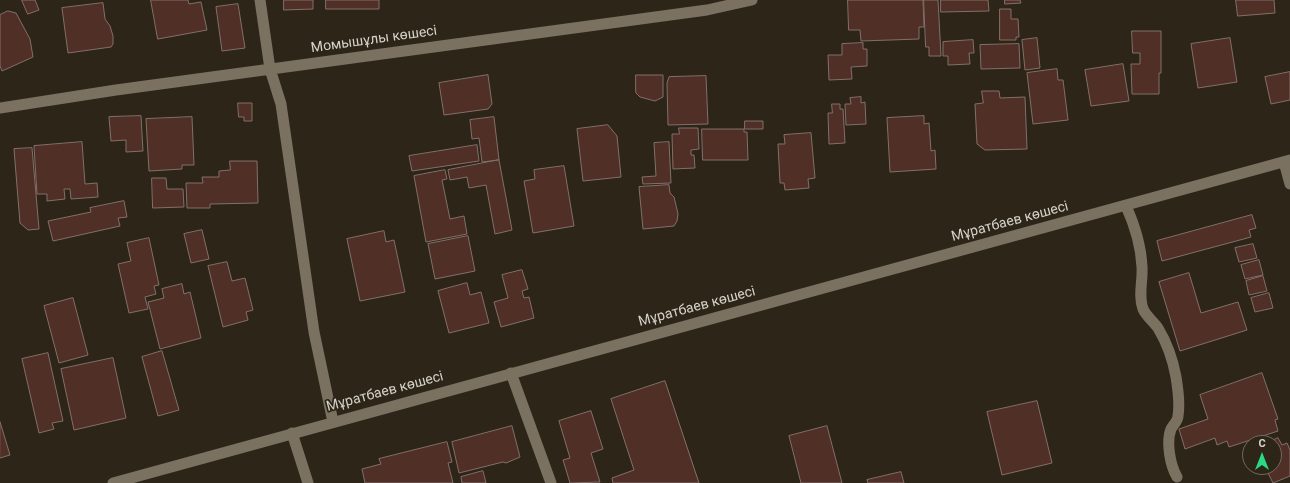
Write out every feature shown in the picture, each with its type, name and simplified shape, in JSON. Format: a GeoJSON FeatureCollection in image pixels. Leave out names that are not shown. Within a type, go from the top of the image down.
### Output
{"type":"FeatureCollection","features":[{"type":"Feature","properties":{"kind":"street"},"geometry":{"type":"LineString","coordinates":[[260,0],[270,69],[281,104],[314,332],[333,422]]}},
{"type":"Feature","properties":{"kind":"street","name":"Момышұлы көшесі"},"geometry":{"type":"LineString","coordinates":[[0,108],[270,69],[707,10],[752,0]]}},
{"type":"Feature","properties":{"kind":"street"},"geometry":{"type":"LineString","coordinates":[[1287,161],[1290,184]]}},
{"type":"Feature","properties":{"kind":"street","name":"Мұратбаев көшесі"},"geometry":{"type":"LineString","coordinates":[[112,483],[1287,161]]}},
{"type":"Feature","properties":{"kind":"street"},"geometry":{"type":"LineString","coordinates":[[1126,206],[1136,228],[1141,247],[1143,268],[1141,297],[1144,310],[1157,327],[1168,349],[1176,376],[1179,399],[1178,417],[1171,430],[1169,441],[1173,470],[1177,476]]}},
{"type":"Feature","properties":{"kind":"street"},"geometry":{"type":"LineString","coordinates":[[512,373],[551,483]]}},
{"type":"Feature","properties":{"kind":"street"},"geometry":{"type":"LineString","coordinates":[[292,433],[308,483]]}},
{"type":"Feature","properties":{"kind":"building"},"geometry":{"type":"Polygon","coordinates":[[[22,0],[35,0],[39,10],[28,14],[22,0]]]}},
{"type":"Feature","properties":{"kind":"building"},"geometry":{"type":"Polygon","coordinates":[[[151,0],[188,0],[189,4],[201,2],[207,30],[158,39],[151,0]]]}},
{"type":"Feature","properties":{"kind":"building"},"geometry":{"type":"Polygon","coordinates":[[[284,0],[313,0],[313,9],[284,10],[284,0]]]}},
{"type":"Feature","properties":{"kind":"building"},"geometry":{"type":"Polygon","coordinates":[[[326,0],[379,0],[379,9],[326,9],[326,0]]]}},
{"type":"Feature","properties":{"kind":"building"},"geometry":{"type":"Polygon","coordinates":[[[848,0],[923,0],[924,27],[919,27],[919,39],[861,41],[860,30],[849,30],[848,0]]]}},
{"type":"Feature","properties":{"kind":"building"},"geometry":{"type":"Polygon","coordinates":[[[924,0],[938,0],[941,56],[929,56],[929,47],[926,47],[924,0]]]}},
{"type":"Feature","properties":{"kind":"building"},"geometry":{"type":"Polygon","coordinates":[[[941,0],[988,0],[989,11],[941,12],[941,0]]]}},
{"type":"Feature","properties":{"kind":"building"},"geometry":{"type":"Polygon","coordinates":[[[1005,0],[1020,0],[1021,3],[1005,4],[1005,0]]]}},
{"type":"Feature","properties":{"kind":"building"},"geometry":{"type":"Polygon","coordinates":[[[1236,0],[1274,0],[1275,13],[1238,16],[1236,0]]]}},
{"type":"Feature","properties":{"kind":"building"},"geometry":{"type":"Polygon","coordinates":[[[103,3],[105,19],[110,26],[113,36],[113,44],[111,47],[68,53],[62,8],[103,3]]]}},
{"type":"Feature","properties":{"kind":"building"},"geometry":{"type":"Polygon","coordinates":[[[238,4],[245,48],[222,51],[216,7],[238,4]]]}},
{"type":"Feature","properties":{"kind":"building"},"geometry":{"type":"Polygon","coordinates":[[[1000,9],[1011,9],[1011,19],[1018,19],[1019,37],[1016,37],[1016,40],[1000,40],[1000,9]]]}},
{"type":"Feature","properties":{"kind":"building"},"geometry":{"type":"Polygon","coordinates":[[[8,11],[16,13],[30,39],[33,57],[2,71],[0,66],[0,15],[8,11]]]}},
{"type":"Feature","properties":{"kind":"building"},"geometry":{"type":"Polygon","coordinates":[[[1132,31],[1161,31],[1161,73],[1159,73],[1159,94],[1132,94],[1131,64],[1140,64],[1140,53],[1133,53],[1132,31]]]}},
{"type":"Feature","properties":{"kind":"building"},"geometry":{"type":"Polygon","coordinates":[[[1037,38],[1040,68],[1025,70],[1022,40],[1037,38]]]}},
{"type":"Feature","properties":{"kind":"building"},"geometry":{"type":"Polygon","coordinates":[[[1230,38],[1237,82],[1198,88],[1191,44],[1230,38]]]}},
{"type":"Feature","properties":{"kind":"building"},"geometry":{"type":"Polygon","coordinates":[[[973,40],[974,53],[969,53],[970,64],[948,65],[948,56],[943,56],[943,42],[973,40]]]}},
{"type":"Feature","properties":{"kind":"building"},"geometry":{"type":"Polygon","coordinates":[[[863,43],[863,49],[867,49],[867,66],[851,67],[852,79],[829,80],[828,55],[842,55],[842,44],[863,43]]]}},
{"type":"Feature","properties":{"kind":"building"},"geometry":{"type":"Polygon","coordinates":[[[1019,44],[1020,68],[981,69],[980,45],[1019,44]]]}},
{"type":"Feature","properties":{"kind":"building"},"geometry":{"type":"Polygon","coordinates":[[[1123,64],[1129,101],[1091,106],[1085,70],[1123,64]]]}},
{"type":"Feature","properties":{"kind":"building"},"geometry":{"type":"Polygon","coordinates":[[[1057,69],[1058,80],[1063,80],[1068,120],[1033,124],[1027,73],[1057,69]]]}},
{"type":"Feature","properties":{"kind":"building"},"geometry":{"type":"Polygon","coordinates":[[[1290,72],[1290,100],[1271,104],[1265,77],[1290,72]]]}},
{"type":"Feature","properties":{"kind":"building"},"geometry":{"type":"Polygon","coordinates":[[[488,75],[492,104],[488,109],[444,115],[439,83],[488,75]]]}},
{"type":"Feature","properties":{"kind":"building"},"geometry":{"type":"Polygon","coordinates":[[[636,75],[663,75],[663,97],[655,101],[640,97],[636,93],[636,75]]]}},
{"type":"Feature","properties":{"kind":"building"},"geometry":{"type":"Polygon","coordinates":[[[706,76],[708,124],[668,125],[667,83],[669,77],[706,76]]]}},
{"type":"Feature","properties":{"kind":"building"},"geometry":{"type":"Polygon","coordinates":[[[982,91],[999,91],[1000,98],[1025,97],[1027,149],[985,150],[977,144],[975,104],[983,103],[982,91]]]}},
{"type":"Feature","properties":{"kind":"building"},"geometry":{"type":"Polygon","coordinates":[[[861,97],[861,103],[865,102],[866,124],[846,125],[845,104],[851,104],[850,98],[861,97]]]}},
{"type":"Feature","properties":{"kind":"building"},"geometry":{"type":"Polygon","coordinates":[[[238,103],[252,103],[252,121],[244,121],[244,117],[239,117],[238,103]]]}},
{"type":"Feature","properties":{"kind":"building"},"geometry":{"type":"Polygon","coordinates":[[[832,104],[840,104],[840,109],[843,109],[845,143],[829,144],[828,113],[832,113],[832,104]]]}},
{"type":"Feature","properties":{"kind":"building"},"geometry":{"type":"Polygon","coordinates":[[[141,116],[143,151],[126,152],[126,140],[111,141],[109,117],[141,116]]]}},
{"type":"Feature","properties":{"kind":"building"},"geometry":{"type":"Polygon","coordinates":[[[924,116],[924,124],[929,123],[931,151],[935,150],[936,169],[890,172],[887,118],[924,116]]]}},
{"type":"Feature","properties":{"kind":"building"},"geometry":{"type":"Polygon","coordinates":[[[192,117],[194,165],[182,165],[182,169],[149,171],[146,119],[192,117]]]}},
{"type":"Feature","properties":{"kind":"building"},"geometry":{"type":"Polygon","coordinates":[[[494,117],[499,160],[482,162],[479,138],[472,139],[470,120],[494,117]]]}},
{"type":"Feature","properties":{"kind":"building"},"geometry":{"type":"Polygon","coordinates":[[[745,121],[763,121],[763,129],[745,129],[745,121]]]}},
{"type":"Feature","properties":{"kind":"building"},"geometry":{"type":"Polygon","coordinates":[[[608,125],[617,136],[621,177],[583,181],[577,129],[608,125]]]}},
{"type":"Feature","properties":{"kind":"building"},"geometry":{"type":"Polygon","coordinates":[[[679,128],[698,128],[699,149],[691,150],[691,155],[694,155],[695,168],[673,169],[672,134],[679,134],[679,128]]]}},
{"type":"Feature","properties":{"kind":"building"},"geometry":{"type":"Polygon","coordinates":[[[702,129],[744,129],[744,132],[747,132],[748,160],[703,160],[702,129]]]}},
{"type":"Feature","properties":{"kind":"building"},"geometry":{"type":"Polygon","coordinates":[[[811,133],[815,178],[808,179],[809,188],[785,190],[784,183],[780,183],[778,144],[785,144],[784,135],[811,133]]]}},
{"type":"Feature","properties":{"kind":"building"},"geometry":{"type":"Polygon","coordinates":[[[82,142],[85,184],[97,183],[98,197],[71,199],[70,189],[64,189],[65,199],[47,201],[47,194],[37,194],[34,146],[82,142]]]}},
{"type":"Feature","properties":{"kind":"building"},"geometry":{"type":"Polygon","coordinates":[[[669,142],[671,183],[643,184],[642,177],[656,176],[654,143],[669,142]]]}},
{"type":"Feature","properties":{"kind":"building"},"geometry":{"type":"Polygon","coordinates":[[[477,145],[479,161],[412,171],[409,156],[477,145]]]}},
{"type":"Feature","properties":{"kind":"building"},"geometry":{"type":"Polygon","coordinates":[[[32,148],[39,229],[28,230],[20,223],[14,149],[32,148]]]}},
{"type":"Feature","properties":{"kind":"building"},"geometry":{"type":"Polygon","coordinates":[[[499,160],[512,230],[495,234],[486,185],[469,188],[467,177],[450,180],[448,170],[499,160]]]}},
{"type":"Feature","properties":{"kind":"building"},"geometry":{"type":"Polygon","coordinates":[[[230,161],[257,161],[258,203],[210,204],[210,208],[187,208],[186,183],[203,183],[202,177],[219,177],[219,171],[230,170],[230,161]]]}},
{"type":"Feature","properties":{"kind":"building"},"geometry":{"type":"Polygon","coordinates":[[[564,166],[574,226],[533,233],[524,181],[535,179],[534,170],[564,166]]]}},
{"type":"Feature","properties":{"kind":"building"},"geometry":{"type":"Polygon","coordinates":[[[445,170],[447,179],[442,180],[450,219],[464,216],[467,234],[426,242],[414,176],[445,170]]]}},
{"type":"Feature","properties":{"kind":"building"},"geometry":{"type":"Polygon","coordinates":[[[152,178],[166,178],[167,189],[183,189],[184,207],[153,208],[152,178]]]}},
{"type":"Feature","properties":{"kind":"building"},"geometry":{"type":"Polygon","coordinates":[[[669,185],[670,193],[674,197],[678,214],[677,221],[674,226],[643,229],[639,187],[669,185]]]}},
{"type":"Feature","properties":{"kind":"building"},"geometry":{"type":"Polygon","coordinates":[[[124,201],[127,217],[118,218],[120,226],[53,241],[48,221],[91,212],[90,208],[124,201]]]}},
{"type":"Feature","properties":{"kind":"building"},"geometry":{"type":"Polygon","coordinates":[[[1252,215],[1256,228],[1249,230],[1251,237],[1162,261],[1157,241],[1252,215]]]}},
{"type":"Feature","properties":{"kind":"building"},"geometry":{"type":"Polygon","coordinates":[[[202,230],[209,259],[191,263],[184,234],[202,230]]]}},
{"type":"Feature","properties":{"kind":"building"},"geometry":{"type":"Polygon","coordinates":[[[384,231],[386,242],[394,240],[405,292],[360,301],[347,239],[384,231]]]}},
{"type":"Feature","properties":{"kind":"building"},"geometry":{"type":"Polygon","coordinates":[[[468,236],[475,271],[435,279],[428,244],[468,236]]]}},
{"type":"Feature","properties":{"kind":"building"},"geometry":{"type":"Polygon","coordinates":[[[149,238],[159,285],[154,286],[156,294],[145,297],[148,309],[129,313],[118,264],[131,261],[127,243],[149,238]]]}},
{"type":"Feature","properties":{"kind":"building"},"geometry":{"type":"Polygon","coordinates":[[[1253,244],[1257,258],[1239,262],[1235,248],[1253,244]]]}},
{"type":"Feature","properties":{"kind":"building"},"geometry":{"type":"Polygon","coordinates":[[[1259,260],[1263,275],[1245,279],[1241,265],[1259,260]]]}},
{"type":"Feature","properties":{"kind":"building"},"geometry":{"type":"Polygon","coordinates":[[[227,262],[232,281],[245,278],[253,310],[246,312],[248,320],[223,327],[208,266],[227,262]]]}},
{"type":"Feature","properties":{"kind":"building"},"geometry":{"type":"Polygon","coordinates":[[[522,270],[528,289],[522,291],[524,298],[529,297],[534,318],[501,327],[494,302],[508,298],[502,275],[522,270]]]}},
{"type":"Feature","properties":{"kind":"building"},"geometry":{"type":"Polygon","coordinates":[[[1189,273],[1201,313],[1238,302],[1247,330],[1180,351],[1159,282],[1189,273]]]}},
{"type":"Feature","properties":{"kind":"building"},"geometry":{"type":"Polygon","coordinates":[[[1263,276],[1267,291],[1249,295],[1246,281],[1263,276]]]}},
{"type":"Feature","properties":{"kind":"building"},"geometry":{"type":"Polygon","coordinates":[[[467,283],[470,295],[481,292],[489,323],[449,333],[438,291],[467,283]]]}},
{"type":"Feature","properties":{"kind":"building"},"geometry":{"type":"Polygon","coordinates":[[[182,284],[184,294],[190,292],[201,338],[160,349],[148,302],[164,298],[162,289],[182,284]]]}},
{"type":"Feature","properties":{"kind":"building"},"geometry":{"type":"Polygon","coordinates":[[[1269,293],[1273,308],[1255,312],[1251,298],[1269,293]]]}},
{"type":"Feature","properties":{"kind":"building"},"geometry":{"type":"Polygon","coordinates":[[[73,298],[88,355],[59,363],[44,306],[73,298]]]}},
{"type":"Feature","properties":{"kind":"building"},"geometry":{"type":"Polygon","coordinates":[[[162,351],[179,410],[158,416],[142,357],[162,351]]]}},
{"type":"Feature","properties":{"kind":"building"},"geometry":{"type":"Polygon","coordinates":[[[48,353],[63,421],[52,423],[54,429],[39,433],[22,359],[48,353]]]}},
{"type":"Feature","properties":{"kind":"building"},"geometry":{"type":"Polygon","coordinates":[[[113,358],[126,418],[74,430],[61,369],[113,358]]]}},
{"type":"Feature","properties":{"kind":"building"},"geometry":{"type":"Polygon","coordinates":[[[1262,373],[1278,419],[1275,420],[1278,431],[1266,435],[1242,435],[1242,443],[1229,447],[1227,441],[1217,445],[1215,438],[1185,449],[1179,429],[1208,419],[1200,395],[1262,373]]]}},
{"type":"Feature","properties":{"kind":"building"},"geometry":{"type":"Polygon","coordinates":[[[665,381],[699,483],[613,483],[612,478],[634,470],[611,399],[665,381]]]}},
{"type":"Feature","properties":{"kind":"building"},"geometry":{"type":"Polygon","coordinates":[[[1037,401],[1052,463],[1002,475],[987,412],[1037,401]]]}},
{"type":"Feature","properties":{"kind":"building"},"geometry":{"type":"Polygon","coordinates":[[[591,411],[603,449],[591,453],[600,482],[570,483],[563,460],[570,458],[559,421],[591,411]]]}},
{"type":"Feature","properties":{"kind":"building"},"geometry":{"type":"Polygon","coordinates":[[[0,422],[10,455],[0,458],[0,422]]]}},
{"type":"Feature","properties":{"kind":"building"},"geometry":{"type":"Polygon","coordinates":[[[512,426],[520,457],[506,463],[503,462],[459,473],[452,442],[512,426]]]}},
{"type":"Feature","properties":{"kind":"building"},"geometry":{"type":"Polygon","coordinates":[[[827,426],[842,483],[801,483],[789,436],[827,426]]]}},
{"type":"Feature","properties":{"kind":"building"},"geometry":{"type":"Polygon","coordinates":[[[447,442],[452,462],[448,463],[453,483],[365,483],[362,469],[381,464],[379,459],[447,442]]]}},
{"type":"Feature","properties":{"kind":"building"},"geometry":{"type":"Polygon","coordinates":[[[1287,443],[1290,450],[1290,476],[1273,483],[1269,475],[1282,475],[1282,445],[1287,443]]]}},
{"type":"Feature","properties":{"kind":"building"},"geometry":{"type":"Polygon","coordinates":[[[483,471],[486,483],[462,483],[461,477],[483,471]]]}},
{"type":"Feature","properties":{"kind":"building"},"geometry":{"type":"Polygon","coordinates":[[[901,472],[904,483],[868,483],[867,480],[901,472]]]}}]}
